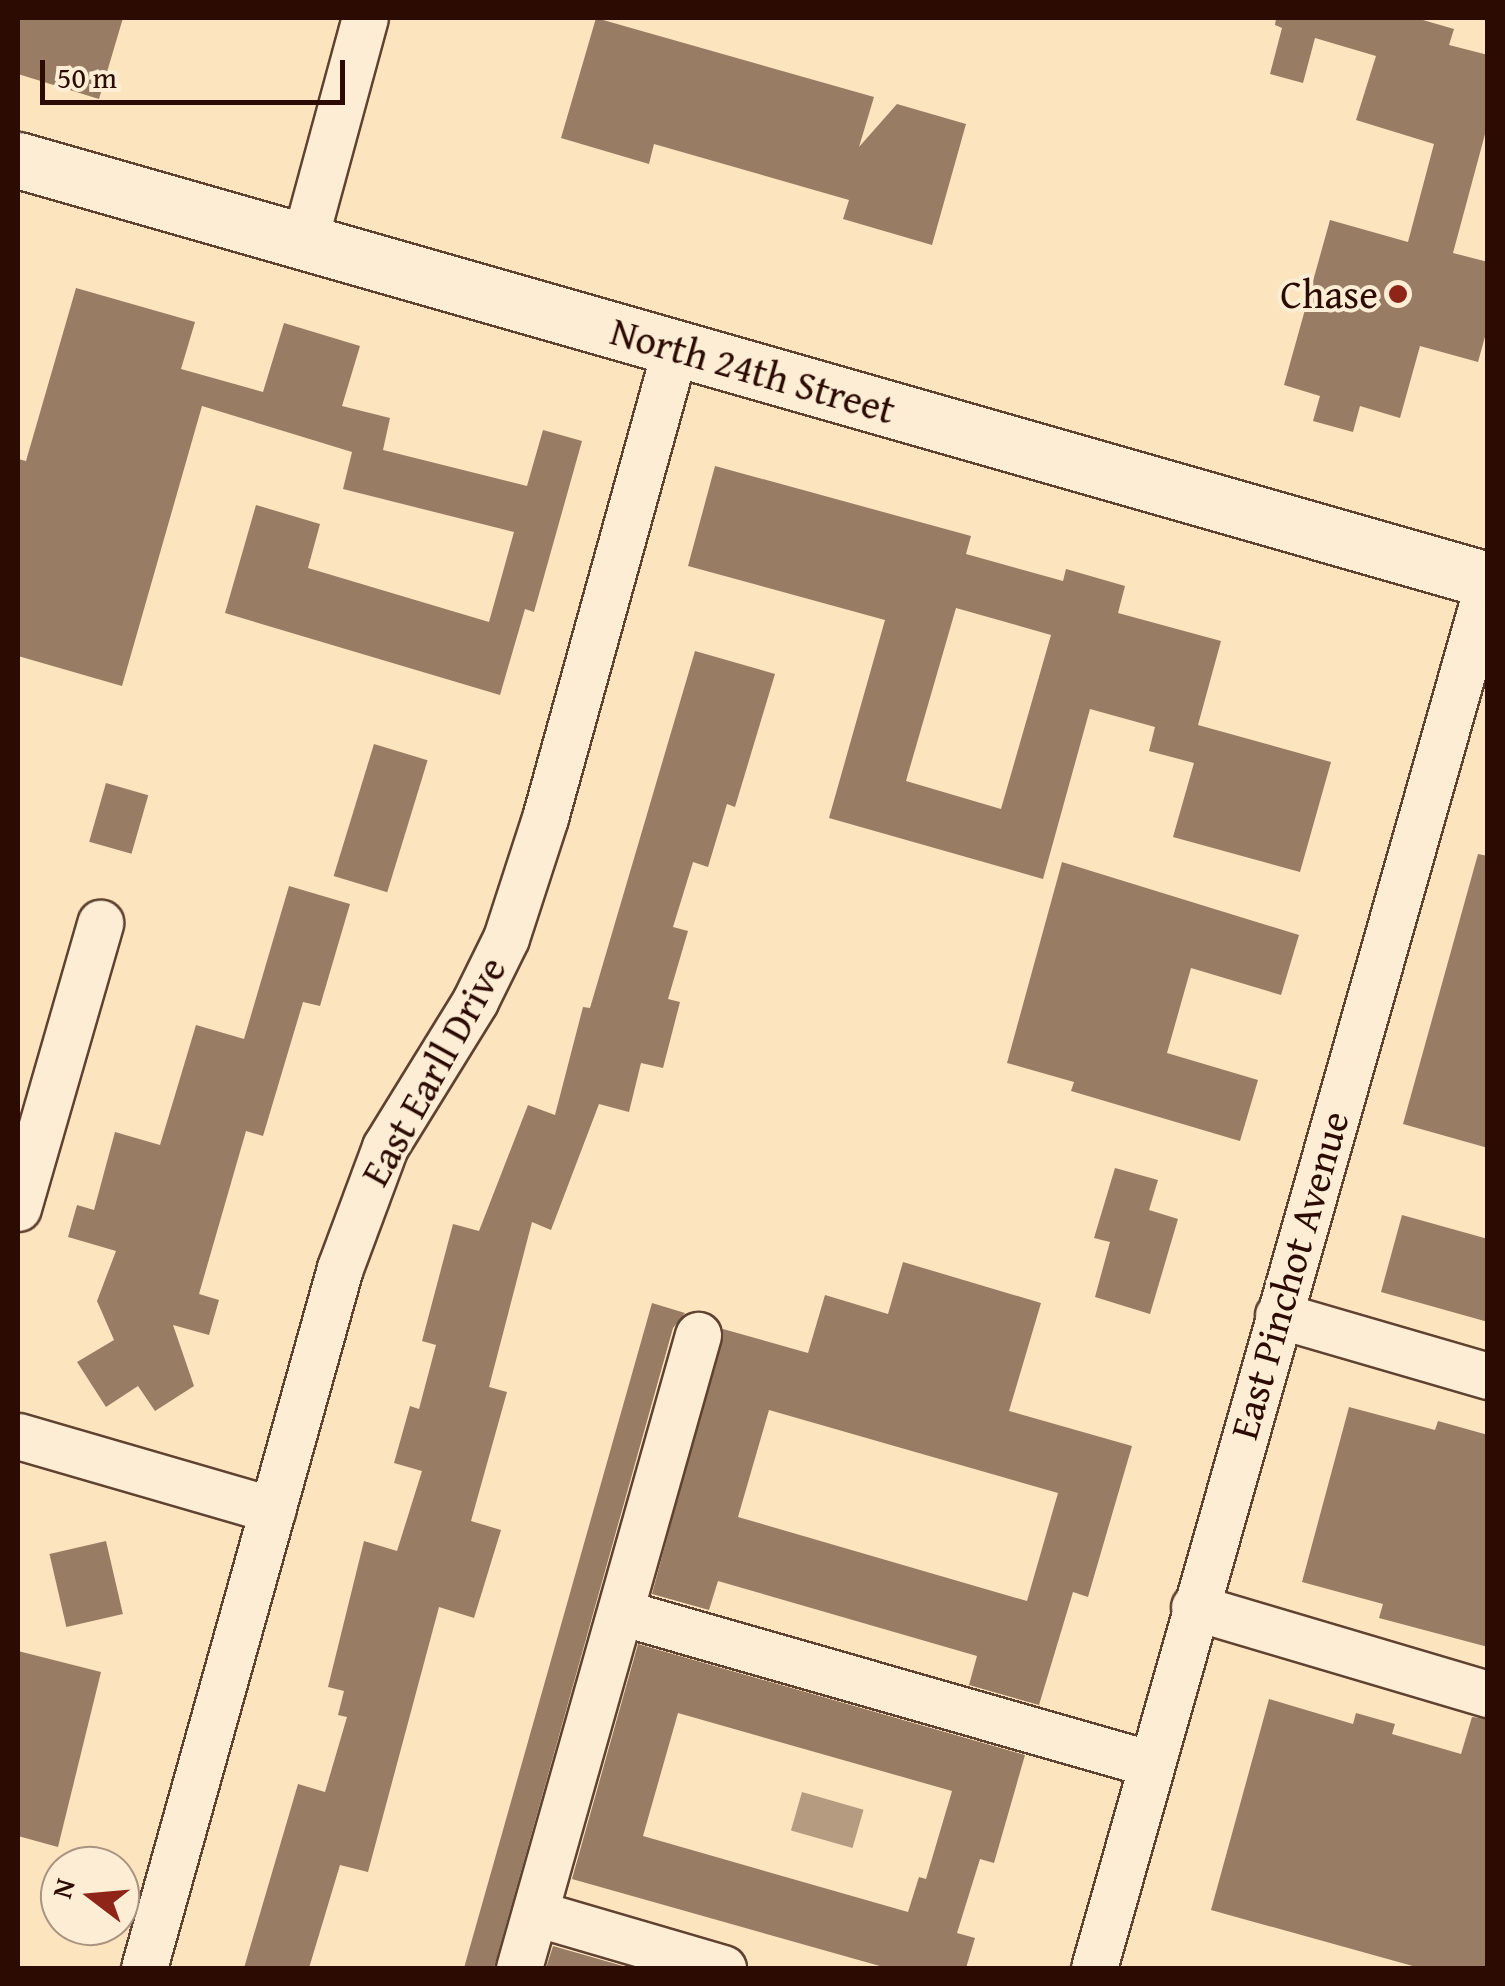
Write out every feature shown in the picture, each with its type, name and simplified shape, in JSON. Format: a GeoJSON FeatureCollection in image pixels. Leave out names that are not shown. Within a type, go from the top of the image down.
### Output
{"type":"FeatureCollection","features":[{"type":"Feature","properties":{"kind":"main road","name":"North 24th Street"},"geometry":{"type":"LineString","coordinates":[[18,160],[1488,581]]}},
{"type":"Feature","properties":{"kind":"street"},"geometry":{"type":"LineString","coordinates":[[304,242],[365,18]]}},
{"type":"Feature","properties":{"kind":"street","name":"East Earll Drive"},"geometry":{"type":"LineString","coordinates":[[144,1968],[366,1189],[385,1146],[475,1001],[506,938],[526,882],[675,348]]}},
{"type":"Feature","properties":{"kind":"street","name":"East Pinchot Avenue"},"geometry":{"type":"LineString","coordinates":[[1094,1968],[1488,581]]}},
{"type":"Feature","properties":{"kind":"street"},"geometry":{"type":"LineString","coordinates":[[18,1208],[100,924]]}},
{"type":"Feature","properties":{"kind":"street"},"geometry":{"type":"LineString","coordinates":[[1278,1315],[1488,1376]]}},
{"type":"Feature","properties":{"kind":"street"},"geometry":{"type":"LineString","coordinates":[[519,1968],[698,1335]]}},
{"type":"Feature","properties":{"kind":"street"},"geometry":{"type":"LineString","coordinates":[[18,1436],[272,1510]]}},
{"type":"Feature","properties":{"kind":"street"},"geometry":{"type":"LineString","coordinates":[[1194,1607],[1488,1694]]}},
{"type":"Feature","properties":{"kind":"street"},"geometry":{"type":"LineString","coordinates":[[620,1612],[1151,1764]]}},
{"type":"Feature","properties":{"kind":"street"},"geometry":{"type":"LineString","coordinates":[[535,1913],[723,1968]]}},
{"type":"Feature","properties":{"kind":"shaded area"},"geometry":{"type":"Polygon","coordinates":[[[802,1792],[864,1810],[852,1848],[791,1830],[802,1792]]]}},
{"type":"Feature","properties":{"kind":"building"},"geometry":{"type":"Polygon","coordinates":[[[18,18],[123,18],[99,99],[18,74],[18,18]]]}},
{"type":"Feature","properties":{"kind":"building"},"geometry":{"type":"Polygon","coordinates":[[[596,18],[874,97],[859,147],[897,104],[966,124],[932,245],[843,219],[849,200],[654,144],[649,164],[561,138],[596,18]]]}},
{"type":"Feature","properties":{"kind":"building"},"geometry":{"type":"Polygon","coordinates":[[[1276,18],[1416,18],[1454,29],[1449,45],[1488,55],[1488,123],[1453,253],[1488,262],[1488,326],[1478,362],[1420,346],[1400,418],[1360,406],[1353,432],[1313,421],[1320,396],[1284,385],[1330,220],[1408,242],[1434,144],[1356,120],[1376,56],[1315,38],[1303,83],[1270,74],[1282,28],[1275,25],[1276,18]]]}},
{"type":"Feature","properties":{"kind":"building"},"geometry":{"type":"Polygon","coordinates":[[[76,288],[195,322],[181,369],[263,392],[284,323],[360,346],[342,406],[390,418],[383,450],[527,486],[543,430],[582,441],[534,612],[525,609],[500,695],[225,613],[256,505],[320,524],[308,568],[489,622],[514,532],[343,489],[352,452],[202,406],[122,686],[18,656],[18,459],[26,461],[76,288]]]}},
{"type":"Feature","properties":{"kind":"building"},"geometry":{"type":"Polygon","coordinates":[[[715,466],[971,536],[966,554],[1063,581],[1066,569],[1125,586],[1118,613],[1221,641],[1198,725],[1331,762],[1300,872],[1173,837],[1194,763],[1149,751],[1155,727],[1090,709],[1043,879],[829,818],[885,620],[688,566],[715,466]],[[956,608],[906,781],[1001,809],[1051,635],[956,608]]]}},
{"type":"Feature","properties":{"kind":"building"},"geometry":{"type":"Polygon","coordinates":[[[695,651],[775,674],[735,807],[727,804],[708,867],[693,862],[673,927],[688,931],[668,999],[680,1002],[663,1068],[641,1063],[629,1112],[599,1104],[551,1230],[532,1222],[489,1387],[507,1392],[471,1521],[501,1530],[474,1618],[439,1607],[368,1872],[340,1865],[309,1968],[244,1968],[298,1784],[325,1792],[347,1717],[338,1715],[344,1691],[328,1687],[364,1541],[397,1551],[422,1471],[394,1463],[410,1406],[419,1409],[436,1345],[422,1341],[453,1224],[479,1231],[528,1105],[555,1115],[583,1007],[590,1008],[695,651]]]}},
{"type":"Feature","properties":{"kind":"building"},"geometry":{"type":"Polygon","coordinates":[[[374,744],[428,760],[387,892],[334,876],[374,744]]]}},
{"type":"Feature","properties":{"kind":"building"},"geometry":{"type":"Polygon","coordinates":[[[106,783],[148,795],[131,854],[89,842],[106,783]]]}},
{"type":"Feature","properties":{"kind":"building"},"geometry":{"type":"Polygon","coordinates":[[[1478,854],[1488,856],[1488,1148],[1403,1124],[1478,854]]]}},
{"type":"Feature","properties":{"kind":"building"},"geometry":{"type":"Polygon","coordinates":[[[1062,862],[1299,935],[1281,995],[1191,968],[1167,1053],[1258,1080],[1240,1141],[1071,1091],[1074,1082],[1007,1063],[1062,862]]]}},
{"type":"Feature","properties":{"kind":"building"},"geometry":{"type":"Polygon","coordinates":[[[289,886],[350,904],[320,1006],[303,1002],[263,1136],[246,1131],[199,1294],[219,1300],[209,1335],[173,1325],[194,1386],[155,1411],[138,1386],[106,1407],[77,1362],[114,1340],[97,1301],[116,1251],[68,1237],[77,1205],[94,1210],[115,1132],[160,1145],[196,1025],[244,1039],[289,886]]]}},
{"type":"Feature","properties":{"kind":"building"},"geometry":{"type":"Polygon","coordinates":[[[1115,1168],[1158,1180],[1149,1210],[1178,1219],[1150,1314],[1095,1297],[1110,1242],[1094,1238],[1115,1168]]]}},
{"type":"Feature","properties":{"kind":"building"},"geometry":{"type":"Polygon","coordinates":[[[1402,1215],[1488,1239],[1488,1322],[1381,1292],[1402,1215]]]}},
{"type":"Feature","properties":{"kind":"building"},"geometry":{"type":"Polygon","coordinates":[[[903,1262],[1041,1303],[1009,1411],[1132,1446],[1088,1597],[1073,1592],[1039,1705],[969,1685],[977,1656],[718,1581],[709,1610],[652,1594],[723,1329],[808,1353],[825,1295],[888,1314],[903,1262]],[[769,1410],[738,1517],[1027,1601],[1058,1493],[769,1410]]]}},
{"type":"Feature","properties":{"kind":"building"},"geometry":{"type":"Polygon","coordinates":[[[652,1303],[685,1313],[673,1328],[494,1968],[464,1968],[652,1303]]]}},
{"type":"Feature","properties":{"kind":"building"},"geometry":{"type":"Polygon","coordinates":[[[1349,1407],[1435,1430],[1438,1421],[1488,1435],[1488,1647],[1379,1618],[1383,1604],[1302,1582],[1349,1407]]]}},
{"type":"Feature","properties":{"kind":"building"},"geometry":{"type":"Polygon","coordinates":[[[106,1541],[123,1614],[66,1627],[49,1554],[106,1541]]]}},
{"type":"Feature","properties":{"kind":"building"},"geometry":{"type":"Polygon","coordinates":[[[638,1644],[1025,1755],[994,1863],[980,1859],[957,1933],[975,1938],[966,1968],[887,1968],[572,1879],[638,1644]],[[678,1713],[643,1836],[908,1912],[919,1877],[926,1879],[952,1791],[678,1713]]]}},
{"type":"Feature","properties":{"kind":"building"},"geometry":{"type":"Polygon","coordinates":[[[18,1651],[101,1672],[58,1846],[18,1836],[18,1651]]]}},
{"type":"Feature","properties":{"kind":"building"},"geometry":{"type":"Polygon","coordinates":[[[1269,1699],[1353,1724],[1356,1713],[1395,1724],[1392,1734],[1461,1754],[1472,1717],[1488,1719],[1488,1968],[1420,1968],[1211,1910],[1269,1699]]]}},
{"type":"Feature","properties":{"kind":"building"},"geometry":{"type":"Polygon","coordinates":[[[553,1946],[623,1966],[623,1968],[546,1968],[553,1946]]]}},
{"type":"Feature","properties":{"kind":"place","name":"Chase"},"geometry":{"type":"Point","coordinates":[1398,294]}}]}
